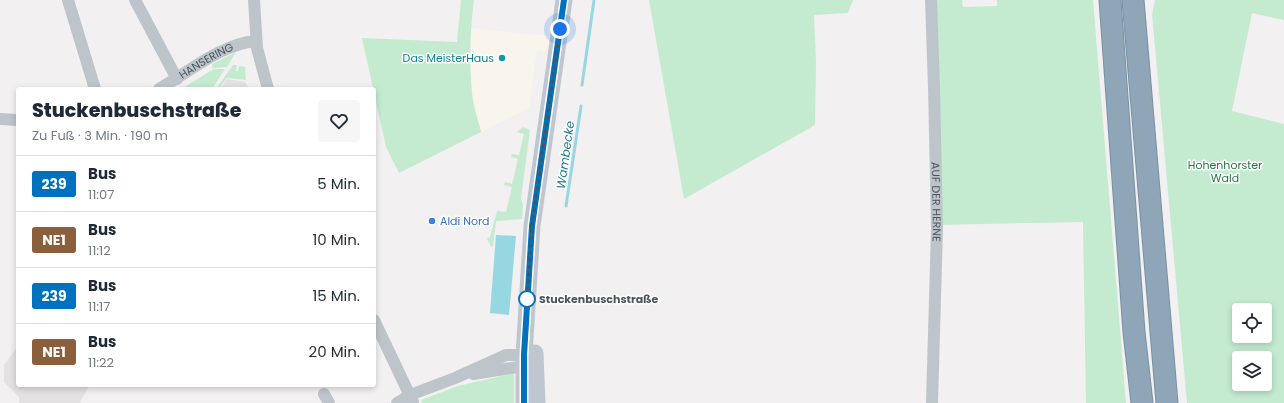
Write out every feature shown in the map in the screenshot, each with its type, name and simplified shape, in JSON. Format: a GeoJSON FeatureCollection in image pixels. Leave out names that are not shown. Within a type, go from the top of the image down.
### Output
{"type":"FeatureCollection","features":[{"type":"Feature","properties":{"kind":"highway"},"geometry":{"type":"LineString","coordinates":[[1110,0],[1134,332],[1142,403]]}},
{"type":"Feature","properties":{"kind":"highway"},"geometry":{"type":"LineString","coordinates":[[1133,0],[1167,403]]}},
{"type":"Feature","properties":{"kind":"main road"},"geometry":{"type":"LineString","coordinates":[[537,403],[528,360],[532,226],[564,0]]}},
{"type":"Feature","properties":{"kind":"main road"},"geometry":{"type":"LineString","coordinates":[[524,403],[537,288],[542,215],[573,0]]}},
{"type":"Feature","properties":{"kind":"street"},"geometry":{"type":"LineString","coordinates":[[68,0],[94,87]]}},
{"type":"Feature","properties":{"kind":"street"},"geometry":{"type":"LineString","coordinates":[[135,0],[177,79]]}},
{"type":"Feature","properties":{"kind":"street"},"geometry":{"type":"LineString","coordinates":[[254,0],[256,41],[268,87]]}},
{"type":"Feature","properties":{"kind":"street","name":"AUF DER HERNE"},"geometry":{"type":"LineString","coordinates":[[931,0],[937,229],[932,403]]}},
{"type":"Feature","properties":{"kind":"street","name":"HANSERING"},"geometry":{"type":"LineString","coordinates":[[163,87],[231,47],[256,41]]}},
{"type":"Feature","properties":{"kind":"street"},"geometry":{"type":"LineString","coordinates":[[0,119],[16,120]]}},
{"type":"Feature","properties":{"kind":"street"},"geometry":{"type":"LineString","coordinates":[[376,324],[412,399]]}},
{"type":"Feature","properties":{"kind":"street"},"geometry":{"type":"LineString","coordinates":[[397,403],[412,399],[455,378],[528,360]]}},
{"type":"Feature","properties":{"kind":"shaded area"},"geometry":{"type":"Polygon","coordinates":[[[470,28],[550,36],[547,51],[537,50],[529,108],[481,132],[472,93],[470,28]]]}},
{"type":"Feature","properties":{"kind":"shaded area"},"geometry":{"type":"Polygon","coordinates":[[[227,79],[245,82],[248,87],[221,87],[227,79]]]}},
{"type":"Feature","properties":{"kind":"shaded area"},"geometry":{"type":"Polygon","coordinates":[[[16,349],[16,387],[89,387],[80,402],[81,403],[19,403],[19,397],[4,382],[4,365],[16,349]]]}},
{"type":"Feature","properties":{"kind":"green space"},"geometry":{"type":"Polygon","coordinates":[[[461,0],[474,0],[470,46],[470,70],[473,103],[481,132],[399,173],[386,147],[376,102],[376,87],[373,87],[362,38],[457,42],[461,0]]]}},
{"type":"Feature","properties":{"kind":"green space"},"geometry":{"type":"Polygon","coordinates":[[[649,0],[853,0],[848,13],[814,15],[816,62],[815,125],[684,199],[649,0]]]}},
{"type":"Feature","properties":{"kind":"green space"},"geometry":{"type":"Polygon","coordinates":[[[929,0],[962,0],[963,7],[997,6],[997,0],[1093,0],[1126,403],[1086,403],[1083,222],[935,225],[929,0]]]}},
{"type":"Feature","properties":{"kind":"green space","name":"Hohenhorster Wald"},"geometry":{"type":"Polygon","coordinates":[[[1155,0],[1284,0],[1284,20],[1252,13],[1232,111],[1284,124],[1284,403],[1187,403],[1152,14],[1155,0]]]}},
{"type":"Feature","properties":{"kind":"green space"},"geometry":{"type":"Polygon","coordinates":[[[236,52],[227,67],[212,68],[212,64],[236,52]]]}},
{"type":"Feature","properties":{"kind":"green space"},"geometry":{"type":"Polygon","coordinates":[[[233,65],[237,65],[236,71],[238,71],[239,66],[245,67],[246,80],[227,78],[220,87],[217,87],[233,65]]]}},
{"type":"Feature","properties":{"kind":"green space"},"geometry":{"type":"Polygon","coordinates":[[[214,69],[225,69],[213,87],[184,87],[214,69]]]}},
{"type":"Feature","properties":{"kind":"green space"},"geometry":{"type":"Polygon","coordinates":[[[523,127],[530,130],[521,198],[523,205],[522,219],[496,221],[493,246],[491,247],[487,239],[490,237],[497,211],[506,212],[512,187],[504,185],[505,182],[512,184],[518,159],[511,157],[512,154],[519,155],[524,134],[517,132],[523,127]]]}},
{"type":"Feature","properties":{"kind":"green space"},"geometry":{"type":"Polygon","coordinates":[[[514,373],[514,403],[422,403],[421,400],[458,386],[514,373]]]}},
{"type":"Feature","properties":{"kind":"water"},"geometry":{"type":"Polygon","coordinates":[[[496,235],[516,236],[509,315],[490,313],[496,235]]]}},
{"type":"Feature","properties":{"kind":"waterway","name":"Wambecke"},"geometry":{"type":"LineString","coordinates":[[582,85],[594,0]]}},
{"type":"Feature","properties":{"kind":"waterway","name":"Wambecke"},"geometry":{"type":"LineString","coordinates":[[566,206],[581,106]]}},
{"type":"Feature","properties":{"kind":"bus line","name":"239"},"geometry":{"type":"LineString","coordinates":[[524,403],[524,355],[527,288],[532,226],[564,0]]}},
{"type":"Feature","properties":{"kind":"place","name":"Das MeisterHaus"},"geometry":{"type":"Point","coordinates":[502,58]}},
{"type":"Feature","properties":{"kind":"place","name":"Aldi Nord"},"geometry":{"type":"Point","coordinates":[432,221]}},
{"type":"Feature","properties":{"kind":"place","name":"Stuckenbuschstraße"},"geometry":{"type":"Point","coordinates":[527,299]}},
{"type":"Feature","properties":{"kind":"route"},"geometry":{"type":"LineString","coordinates":[[527,299],[527,301],[532,226],[560,29]]}}]}
